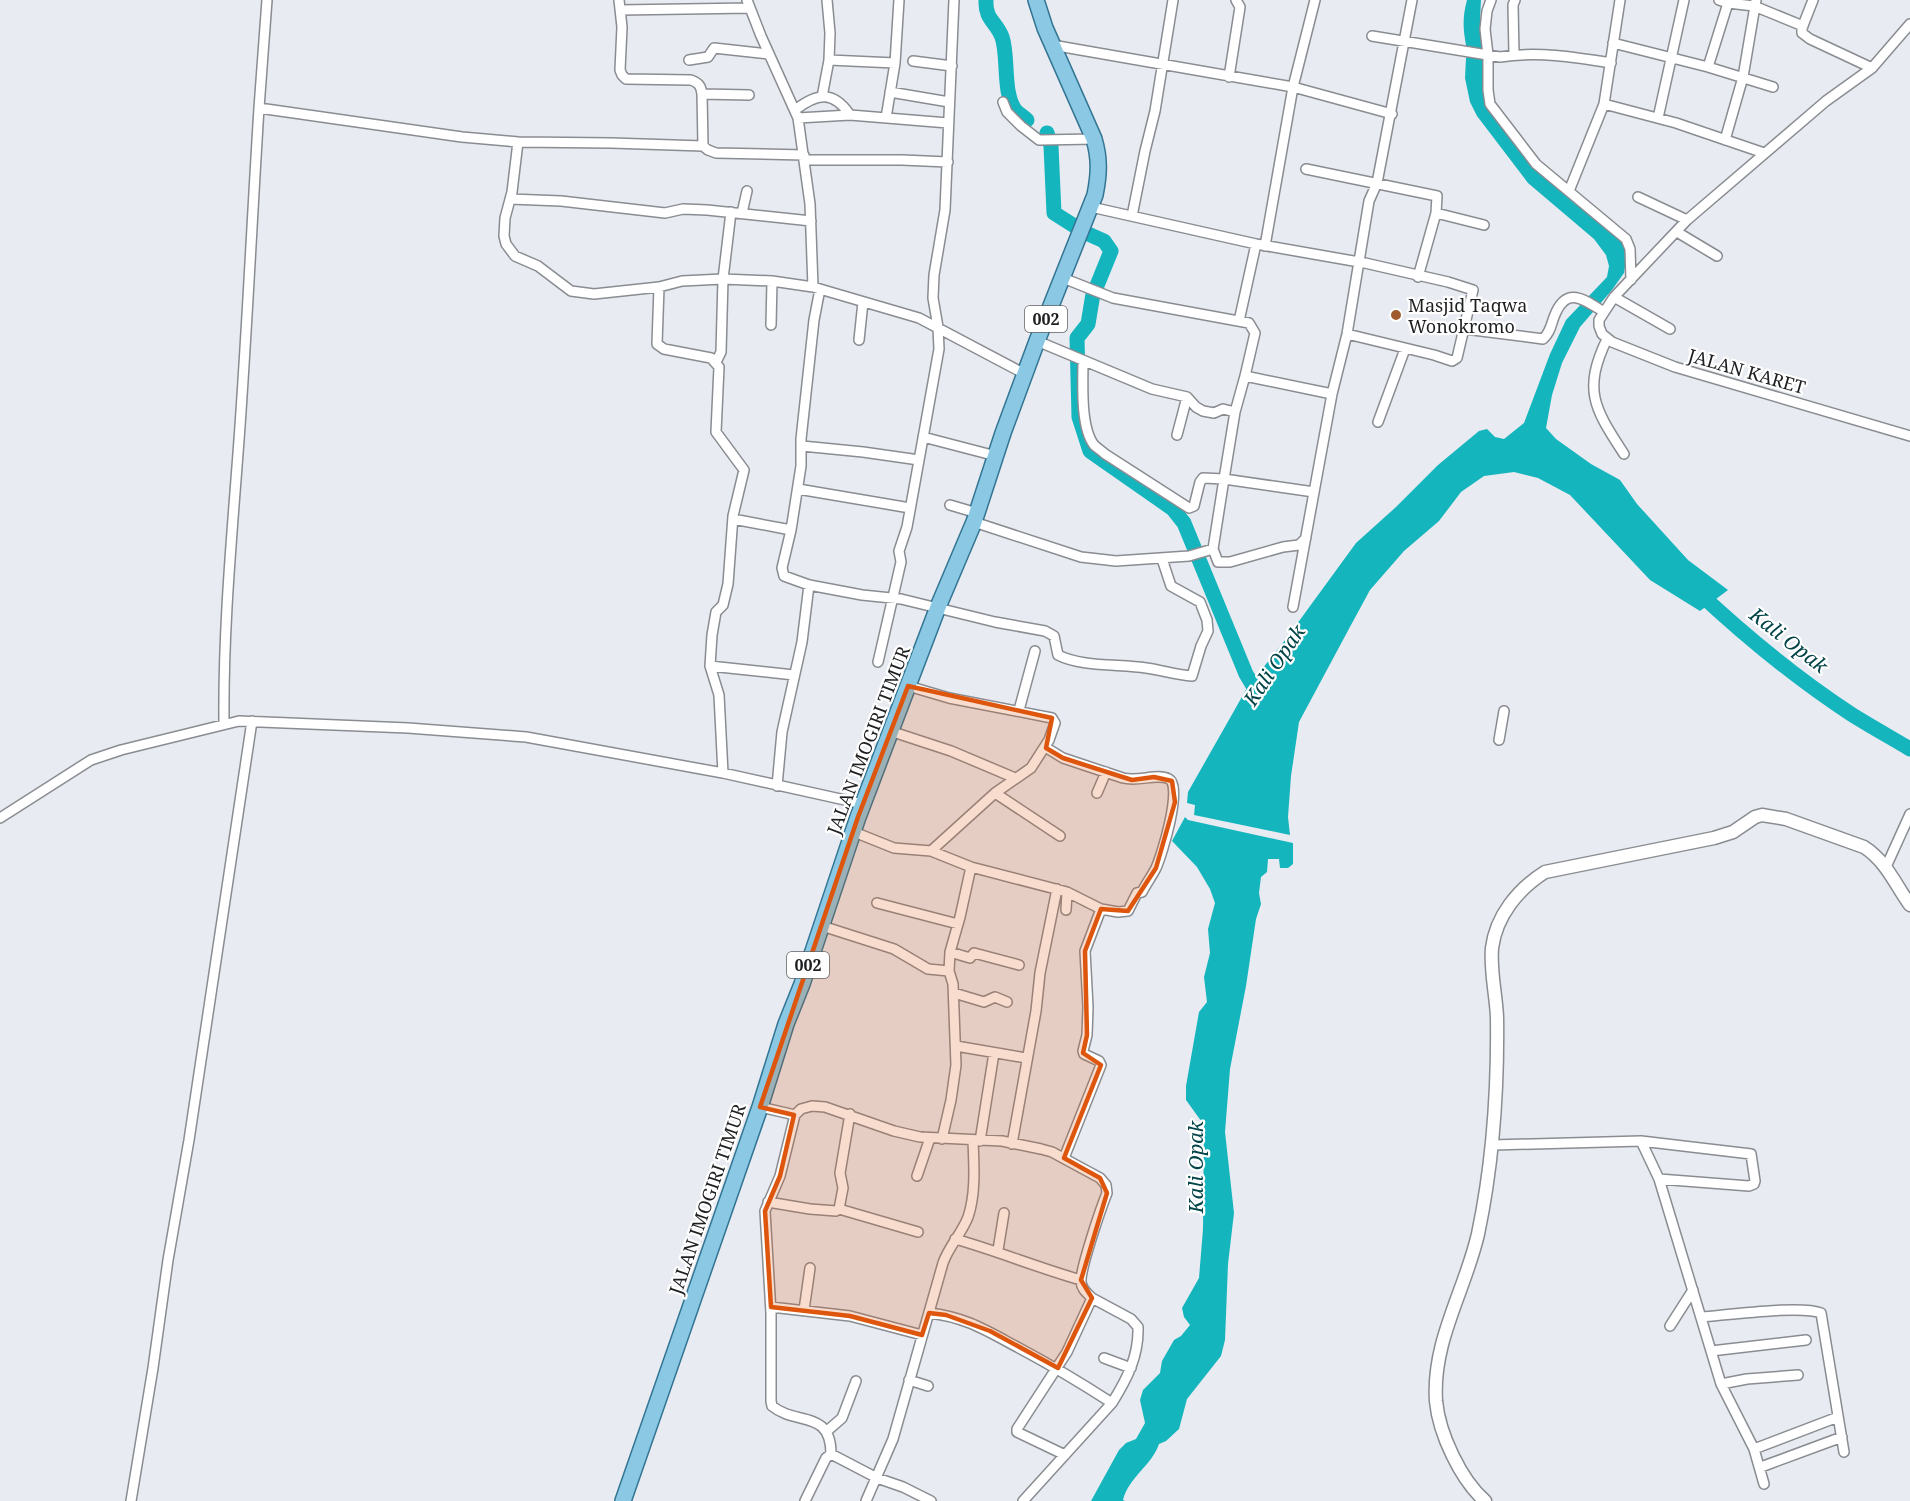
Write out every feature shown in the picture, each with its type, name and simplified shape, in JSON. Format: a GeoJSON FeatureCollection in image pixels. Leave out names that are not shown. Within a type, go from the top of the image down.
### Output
{"type":"FeatureCollection","features":[{"type":"Feature","properties":{"kind":"main road","name":"JALAN IMOGIRI TIMUR"},"geometry":{"type":"LineString","coordinates":[[623,1501],[863,804],[938,607],[975,518],[1037,341],[1092,207],[1099,173],[1098,152],[1052,45],[1036,0]]}},
{"type":"Feature","properties":{"kind":"street"},"geometry":{"type":"LineString","coordinates":[[224,723],[223,668],[229,558],[242,395],[267,0]]}},
{"type":"Feature","properties":{"kind":"street"},"geometry":{"type":"LineString","coordinates":[[619,0],[622,27],[620,70],[622,75],[626,79],[698,82],[702,94],[704,146]]}},
{"type":"Feature","properties":{"kind":"street"},"geometry":{"type":"LineString","coordinates":[[822,97],[830,33],[827,0]]}},
{"type":"Feature","properties":{"kind":"street"},"geometry":{"type":"LineString","coordinates":[[886,118],[896,63],[898,0]]}},
{"type":"Feature","properties":{"kind":"street"},"geometry":{"type":"LineString","coordinates":[[878,662],[901,562],[899,551],[908,527],[918,460],[938,365],[938,327],[933,298],[934,275],[945,210],[954,0]]}},
{"type":"Feature","properties":{"kind":"street"},"geometry":{"type":"LineString","coordinates":[[1132,216],[1164,64],[1173,0]]}},
{"type":"Feature","properties":{"kind":"street"},"geometry":{"type":"LineString","coordinates":[[1228,77],[1240,7],[1236,0]]}},
{"type":"Feature","properties":{"kind":"street"},"geometry":{"type":"LineString","coordinates":[[1239,321],[1260,245],[1293,87],[1315,0]]}},
{"type":"Feature","properties":{"kind":"street"},"geometry":{"type":"LineString","coordinates":[[1293,607],[1332,394],[1347,334],[1370,201],[1377,183],[1392,114],[1412,0]]}},
{"type":"Feature","properties":{"kind":"street"},"geometry":{"type":"LineString","coordinates":[[1491,0],[1486,16],[1490,104],[1536,164],[1626,240],[1630,249],[1631,280]]}},
{"type":"Feature","properties":{"kind":"street"},"geometry":{"type":"LineString","coordinates":[[1514,55],[1513,5],[1515,0]]}},
{"type":"Feature","properties":{"kind":"street"},"geometry":{"type":"LineString","coordinates":[[1569,191],[1604,104],[1620,0]]}},
{"type":"Feature","properties":{"kind":"street"},"geometry":{"type":"LineString","coordinates":[[1658,118],[1684,0]]}},
{"type":"Feature","properties":{"kind":"street"},"geometry":{"type":"LineString","coordinates":[[1813,0],[1802,33],[1872,68]]}},
{"type":"Feature","properties":{"kind":"street"},"geometry":{"type":"LineString","coordinates":[[1708,67],[1723,2],[1755,3],[1803,26]]}},
{"type":"Feature","properties":{"kind":"street"},"geometry":{"type":"LineString","coordinates":[[1725,140],[1743,77],[1755,3]]}},
{"type":"Feature","properties":{"kind":"street"},"geometry":{"type":"LineString","coordinates":[[620,10],[749,4],[796,114],[805,158],[816,288],[798,489],[782,568],[783,573],[809,585],[938,607],[1050,633],[1054,636],[1058,655],[1063,658],[1192,676],[1208,632],[1207,620],[1200,602],[1171,586],[1162,559]]}},
{"type":"Feature","properties":{"kind":"street"},"geometry":{"type":"LineString","coordinates":[[1624,454],[1602,420],[1596,405],[1594,373],[1598,357],[1607,339],[1599,326],[1600,309],[1631,280],[1687,220],[1826,101],[1872,68],[1910,24]]}},
{"type":"Feature","properties":{"kind":"street"},"geometry":{"type":"LineString","coordinates":[[1372,36],[1500,57],[1562,55],[1611,63]]}},
{"type":"Feature","properties":{"kind":"street"},"geometry":{"type":"LineString","coordinates":[[1613,43],[1708,67],[1773,87]]}},
{"type":"Feature","properties":{"kind":"street"},"geometry":{"type":"LineString","coordinates":[[1052,45],[1293,87],[1392,114]]}},
{"type":"Feature","properties":{"kind":"street"},"geometry":{"type":"LineString","coordinates":[[688,60],[711,56],[711,50],[714,48],[769,54]]}},
{"type":"Feature","properties":{"kind":"street"},"geometry":{"type":"LineString","coordinates":[[828,60],[896,63]]}},
{"type":"Feature","properties":{"kind":"street"},"geometry":{"type":"LineString","coordinates":[[913,61],[951,66]]}},
{"type":"Feature","properties":{"kind":"street"},"geometry":{"type":"LineString","coordinates":[[890,93],[949,102]]}},
{"type":"Feature","properties":{"kind":"street"},"geometry":{"type":"LineString","coordinates":[[702,94],[749,95]]}},
{"type":"Feature","properties":{"kind":"street"},"geometry":{"type":"LineString","coordinates":[[796,114],[812,99],[822,97],[836,100],[850,115]]}},
{"type":"Feature","properties":{"kind":"street"},"geometry":{"type":"LineString","coordinates":[[1003,102],[1007,111],[1021,126],[1039,140],[1094,139]]}},
{"type":"Feature","properties":{"kind":"street"},"geometry":{"type":"LineString","coordinates":[[1604,104],[1658,118],[1764,153]]}},
{"type":"Feature","properties":{"kind":"street"},"geometry":{"type":"LineString","coordinates":[[259,108],[462,137],[518,142],[704,146],[716,153],[948,162]]}},
{"type":"Feature","properties":{"kind":"street"},"geometry":{"type":"LineString","coordinates":[[796,114],[850,115],[948,123]]}},
{"type":"Feature","properties":{"kind":"street"},"geometry":{"type":"LineString","coordinates":[[518,142],[504,236],[510,251],[515,256],[538,266],[571,291],[594,294],[682,281],[723,279],[772,281],[816,288],[919,318],[1025,374]]}},
{"type":"Feature","properties":{"kind":"street"},"geometry":{"type":"LineString","coordinates":[[1306,169],[1435,194],[1438,198],[1436,213],[1418,277]]}},
{"type":"Feature","properties":{"kind":"street"},"geometry":{"type":"LineString","coordinates":[[742,213],[747,192]]}},
{"type":"Feature","properties":{"kind":"street"},"geometry":{"type":"LineString","coordinates":[[1638,196],[1687,220]]}},
{"type":"Feature","properties":{"kind":"street"},"geometry":{"type":"LineString","coordinates":[[510,199],[561,201],[664,213],[683,209],[731,212],[811,221]]}},
{"type":"Feature","properties":{"kind":"street"},"geometry":{"type":"LineString","coordinates":[[1092,207],[1260,245],[1359,261],[1473,290],[1457,358],[1452,361],[1347,334]]}},
{"type":"Feature","properties":{"kind":"street"},"geometry":{"type":"LineString","coordinates":[[716,362],[721,352],[723,279],[731,212]]}},
{"type":"Feature","properties":{"kind":"street"},"geometry":{"type":"LineString","coordinates":[[1436,213],[1484,225]]}},
{"type":"Feature","properties":{"kind":"street"},"geometry":{"type":"LineString","coordinates":[[1677,232],[1717,256]]}},
{"type":"Feature","properties":{"kind":"street"},"geometry":{"type":"LineString","coordinates":[[1063,278],[1113,298],[1251,325],[1255,333],[1235,412],[1209,550]]}},
{"type":"Feature","properties":{"kind":"street"},"geometry":{"type":"LineString","coordinates":[[771,325],[772,281]]}},
{"type":"Feature","properties":{"kind":"street"},"geometry":{"type":"LineString","coordinates":[[659,286],[657,340],[660,348],[711,358],[716,362],[719,367],[717,432],[744,470],[733,519],[728,584],[723,605],[715,616],[710,666],[719,695],[723,773]]}},
{"type":"Feature","properties":{"kind":"street"},"geometry":{"type":"LineString","coordinates":[[1464,329],[1543,339],[1550,331],[1562,303],[1570,297],[1582,299],[1600,309]]}},
{"type":"Feature","properties":{"kind":"street"},"geometry":{"type":"LineString","coordinates":[[1614,297],[1671,329]]}},
{"type":"Feature","properties":{"kind":"street"},"geometry":{"type":"LineString","coordinates":[[859,340],[863,302]]}},
{"type":"Feature","properties":{"kind":"street","name":"JALAN KARET"},"geometry":{"type":"LineString","coordinates":[[1607,339],[1675,368],[1910,436]]}},
{"type":"Feature","properties":{"kind":"street"},"geometry":{"type":"LineString","coordinates":[[1037,341],[1152,389],[1187,397],[1203,411],[1214,413],[1223,409],[1235,412]]}},
{"type":"Feature","properties":{"kind":"street"},"geometry":{"type":"LineString","coordinates":[[1378,422],[1405,349]]}},
{"type":"Feature","properties":{"kind":"street"},"geometry":{"type":"LineString","coordinates":[[1081,359],[1087,426],[1094,445],[1189,508],[1194,506],[1203,478],[1314,492]]}},
{"type":"Feature","properties":{"kind":"street"},"geometry":{"type":"LineString","coordinates":[[1245,376],[1332,394]]}},
{"type":"Feature","properties":{"kind":"street"},"geometry":{"type":"LineString","coordinates":[[1177,435],[1187,397]]}},
{"type":"Feature","properties":{"kind":"street"},"geometry":{"type":"LineString","coordinates":[[923,437],[996,456]]}},
{"type":"Feature","properties":{"kind":"street"},"geometry":{"type":"LineString","coordinates":[[802,446],[918,460]]}},
{"type":"Feature","properties":{"kind":"street"},"geometry":{"type":"LineString","coordinates":[[798,489],[910,508]]}},
{"type":"Feature","properties":{"kind":"street"},"geometry":{"type":"LineString","coordinates":[[950,505],[975,518],[1081,557],[1116,561],[1162,559],[1189,556],[1209,550]]}},
{"type":"Feature","properties":{"kind":"street"},"geometry":{"type":"LineString","coordinates":[[733,519],[791,530]]}},
{"type":"Feature","properties":{"kind":"street"},"geometry":{"type":"LineString","coordinates":[[1209,550],[1218,561],[1230,562],[1282,547],[1299,545],[1306,538]]}},
{"type":"Feature","properties":{"kind":"street"},"geometry":{"type":"LineString","coordinates":[[777,786],[782,732],[802,642],[809,585]]}},
{"type":"Feature","properties":{"kind":"street"},"geometry":{"type":"LineString","coordinates":[[1019,710],[1035,651]]}},
{"type":"Feature","properties":{"kind":"street"},"geometry":{"type":"LineString","coordinates":[[710,666],[794,675]]}},
{"type":"Feature","properties":{"kind":"street"},"geometry":{"type":"LineString","coordinates":[[908,686],[949,698],[1019,710],[1054,720],[1045,747],[1031,768],[995,793],[932,851]]}},
{"type":"Feature","properties":{"kind":"street"},"geometry":{"type":"LineString","coordinates":[[1499,740],[1504,711]]}},
{"type":"Feature","properties":{"kind":"street"},"geometry":{"type":"LineString","coordinates":[[131,1501],[252,721]]}},
{"type":"Feature","properties":{"kind":"street"},"geometry":{"type":"LineString","coordinates":[[0,818],[91,760],[224,723],[252,721],[408,728],[526,737],[723,773],[863,804]]}},
{"type":"Feature","properties":{"kind":"street"},"geometry":{"type":"LineString","coordinates":[[890,731],[951,751],[1015,778]]}},
{"type":"Feature","properties":{"kind":"street"},"geometry":{"type":"LineString","coordinates":[[854,832],[894,848],[932,851],[971,867],[1067,892],[1101,909],[1128,911],[1137,893],[1142,892],[1156,868],[1175,802],[1174,784],[1170,779],[1154,777],[1132,780],[1063,758],[1045,747]]}},
{"type":"Feature","properties":{"kind":"street"},"geometry":{"type":"LineString","coordinates":[[1097,793],[1106,772]]}},
{"type":"Feature","properties":{"kind":"street"},"geometry":{"type":"LineString","coordinates":[[995,793],[1060,836]]}},
{"type":"Feature","properties":{"kind":"street"},"geometry":{"type":"LineString","coordinates":[[1886,867],[1910,814]]}},
{"type":"Feature","properties":{"kind":"street"},"geometry":{"type":"LineString","coordinates":[[1485,1501],[1473,1491],[1456,1462],[1442,1430],[1437,1409],[1436,1381],[1442,1340],[1477,1236],[1493,1145],[1497,1016],[1492,947],[1506,909],[1517,895],[1545,872],[1714,838],[1733,832],[1755,817],[1762,815],[1786,819],[1851,841],[1874,854],[1886,867],[1910,905]]}},
{"type":"Feature","properties":{"kind":"street"},"geometry":{"type":"LineString","coordinates":[[942,1139],[954,1082],[956,1046],[954,984],[949,971],[950,952],[971,867]]}},
{"type":"Feature","properties":{"kind":"street"},"geometry":{"type":"LineString","coordinates":[[1012,1144],[1036,1011],[1040,972],[1057,889]]}},
{"type":"Feature","properties":{"kind":"street"},"geometry":{"type":"LineString","coordinates":[[1066,910],[1067,892]]}},
{"type":"Feature","properties":{"kind":"street"},"geometry":{"type":"LineString","coordinates":[[877,903],[958,924]]}},
{"type":"Feature","properties":{"kind":"street"},"geometry":{"type":"LineString","coordinates":[[1064,1158],[1101,1065],[1083,1051],[1088,1026],[1085,951],[1101,909]]}},
{"type":"Feature","properties":{"kind":"street"},"geometry":{"type":"LineString","coordinates":[[822,926],[894,949],[928,969],[949,971]]}},
{"type":"Feature","properties":{"kind":"street"},"geometry":{"type":"LineString","coordinates":[[950,952],[970,958],[974,953],[1019,965]]}},
{"type":"Feature","properties":{"kind":"street"},"geometry":{"type":"LineString","coordinates":[[954,993],[984,1002],[995,998],[1007,1002]]}},
{"type":"Feature","properties":{"kind":"street"},"geometry":{"type":"LineString","coordinates":[[956,1046],[1026,1058]]}},
{"type":"Feature","properties":{"kind":"street"},"geometry":{"type":"LineString","coordinates":[[866,1501],[892,1439],[942,1263],[968,1216],[977,1141],[994,1053]]}},
{"type":"Feature","properties":{"kind":"street"},"geometry":{"type":"LineString","coordinates":[[831,1455],[827,1431],[813,1422],[778,1411],[772,1406],[771,1307],[765,1211],[780,1176],[795,1115],[801,1109],[812,1106],[850,1114],[894,1131],[930,1138],[1012,1144],[1052,1152],[1100,1178],[1106,1185],[1107,1193],[1081,1280],[1083,1290],[1092,1298],[1131,1319],[1138,1327],[1138,1348],[1131,1368],[1112,1403],[1023,1501]]}},
{"type":"Feature","properties":{"kind":"street"},"geometry":{"type":"LineString","coordinates":[[760,1107],[795,1115]]}},
{"type":"Feature","properties":{"kind":"street"},"geometry":{"type":"LineString","coordinates":[[839,1209],[843,1188],[840,1173],[850,1114]]}},
{"type":"Feature","properties":{"kind":"street"},"geometry":{"type":"LineString","coordinates":[[917,1176],[930,1138]]}},
{"type":"Feature","properties":{"kind":"street"},"geometry":{"type":"LineString","coordinates":[[1493,1145],[1641,1141],[1752,1154],[1755,1181],[1749,1186],[1659,1179]]}},
{"type":"Feature","properties":{"kind":"street"},"geometry":{"type":"LineString","coordinates":[[1641,1141],[1659,1179],[1721,1383],[1754,1449],[1764,1484]]}},
{"type":"Feature","properties":{"kind":"street"},"geometry":{"type":"LineString","coordinates":[[768,1202],[810,1209],[836,1211],[839,1209],[918,1232]]}},
{"type":"Feature","properties":{"kind":"street"},"geometry":{"type":"LineString","coordinates":[[998,1250],[1004,1213]]}},
{"type":"Feature","properties":{"kind":"street"},"geometry":{"type":"LineString","coordinates":[[956,1239],[998,1250],[1053,1272],[1081,1280]]}},
{"type":"Feature","properties":{"kind":"street"},"geometry":{"type":"LineString","coordinates":[[804,1310],[810,1268]]}},
{"type":"Feature","properties":{"kind":"street"},"geometry":{"type":"LineString","coordinates":[[1670,1326],[1693,1290]]}},
{"type":"Feature","properties":{"kind":"street"},"geometry":{"type":"LineString","coordinates":[[1065,1455],[1017,1432],[1017,1429],[1058,1368],[1092,1298]]}},
{"type":"Feature","properties":{"kind":"street"},"geometry":{"type":"LineString","coordinates":[[771,1307],[850,1316],[922,1335]]}},
{"type":"Feature","properties":{"kind":"street"},"geometry":{"type":"LineString","coordinates":[[1702,1317],[1796,1310],[1812,1310],[1821,1313],[1844,1452]]}},
{"type":"Feature","properties":{"kind":"street"},"geometry":{"type":"LineString","coordinates":[[929,1312],[962,1318],[1058,1368],[1112,1403]]}},
{"type":"Feature","properties":{"kind":"street"},"geometry":{"type":"LineString","coordinates":[[1711,1351],[1806,1340]]}},
{"type":"Feature","properties":{"kind":"street"},"geometry":{"type":"LineString","coordinates":[[1104,1358],[1131,1368]]}},
{"type":"Feature","properties":{"kind":"street"},"geometry":{"type":"LineString","coordinates":[[1721,1383],[1798,1375]]}},
{"type":"Feature","properties":{"kind":"street"},"geometry":{"type":"LineString","coordinates":[[909,1380],[928,1386]]}},
{"type":"Feature","properties":{"kind":"street"},"geometry":{"type":"LineString","coordinates":[[827,1431],[842,1418],[856,1381]]}},
{"type":"Feature","properties":{"kind":"street"},"geometry":{"type":"LineString","coordinates":[[1754,1449],[1838,1417]]}},
{"type":"Feature","properties":{"kind":"street"},"geometry":{"type":"LineString","coordinates":[[1761,1467],[1842,1437]]}},
{"type":"Feature","properties":{"kind":"street"},"geometry":{"type":"LineString","coordinates":[[805,1501],[826,1458],[834,1455],[877,1478],[903,1487],[931,1501]]}},
{"type":"Feature","properties":{"kind":"highlighted area"},"geometry":{"type":"Polygon","coordinates":[[[908,686],[1052,718],[1046,748],[1063,758],[1132,780],[1154,777],[1172,781],[1175,802],[1156,868],[1128,911],[1101,909],[1085,951],[1087,1035],[1083,1053],[1101,1065],[1064,1158],[1100,1178],[1107,1193],[1081,1280],[1092,1298],[1058,1368],[990,1331],[946,1315],[929,1313],[922,1335],[850,1316],[771,1307],[765,1211],[780,1176],[794,1115],[760,1107],[858,817],[908,686]]]}},
{"type":"Feature","properties":{"kind":"water"},"geometry":{"type":"Polygon","coordinates":[[[1467,0],[1481,0],[1480,20],[1493,101],[1534,166],[1591,211],[1626,245],[1624,273],[1580,327],[1562,363],[1552,395],[1546,428],[1556,439],[1591,464],[1620,480],[1637,504],[1688,560],[1728,590],[1700,611],[1650,580],[1570,495],[1538,478],[1514,472],[1484,476],[1461,492],[1439,521],[1404,551],[1370,590],[1351,625],[1299,722],[1291,776],[1288,817],[1290,835],[1194,815],[1195,805],[1187,803],[1188,792],[1247,688],[1356,543],[1438,465],[1479,431],[1487,429],[1495,437],[1504,439],[1524,423],[1550,354],[1566,320],[1607,277],[1609,266],[1606,255],[1594,239],[1528,183],[1477,116],[1470,102],[1465,78],[1468,56],[1464,22],[1467,0]]]}},
{"type":"Feature","properties":{"kind":"water"},"geometry":{"type":"Polygon","coordinates":[[[1185,817],[1188,820],[1293,843],[1293,864],[1288,868],[1280,868],[1279,859],[1268,859],[1267,872],[1261,877],[1259,893],[1261,904],[1256,919],[1230,1069],[1225,1132],[1234,1213],[1228,1264],[1225,1340],[1221,1356],[1187,1399],[1179,1429],[1159,1444],[1130,1484],[1123,1500],[1125,1501],[1091,1501],[1119,1450],[1126,1443],[1136,1439],[1145,1423],[1140,1400],[1143,1390],[1160,1373],[1162,1361],[1174,1340],[1181,1336],[1190,1325],[1184,1317],[1182,1308],[1199,1278],[1203,1229],[1204,1125],[1186,1100],[1186,1086],[1199,1012],[1207,1002],[1204,977],[1210,953],[1208,929],[1215,903],[1197,867],[1172,841],[1185,817]]]}},
{"type":"Feature","properties":{"kind":"waterway"},"geometry":{"type":"LineString","coordinates":[[986,0],[987,12],[1002,37],[1007,85],[1012,104],[1016,111],[1027,120]]}},
{"type":"Feature","properties":{"kind":"waterway"},"geometry":{"type":"LineString","coordinates":[[1047,133],[1051,146],[1054,213],[1076,227]]}},
{"type":"Feature","properties":{"kind":"waterway"},"geometry":{"type":"LineString","coordinates":[[1086,233],[1104,241],[1111,251],[1096,288]]}},
{"type":"Feature","properties":{"kind":"waterway"},"geometry":{"type":"LineString","coordinates":[[1093,294],[1088,324],[1077,338],[1079,417],[1090,451],[1173,509],[1184,523],[1246,674],[1261,699]]}},
{"type":"Feature","properties":{"kind":"waterway","name":"Kali Opak"},"geometry":{"type":"LineString","coordinates":[[1696,590],[1752,640],[1810,686],[1851,714],[1910,749]]}},
{"type":"Feature","properties":{"kind":"place","name":"Masjid Taqwa Wonokromo"},"geometry":{"type":"Point","coordinates":[1396,315]}}]}
